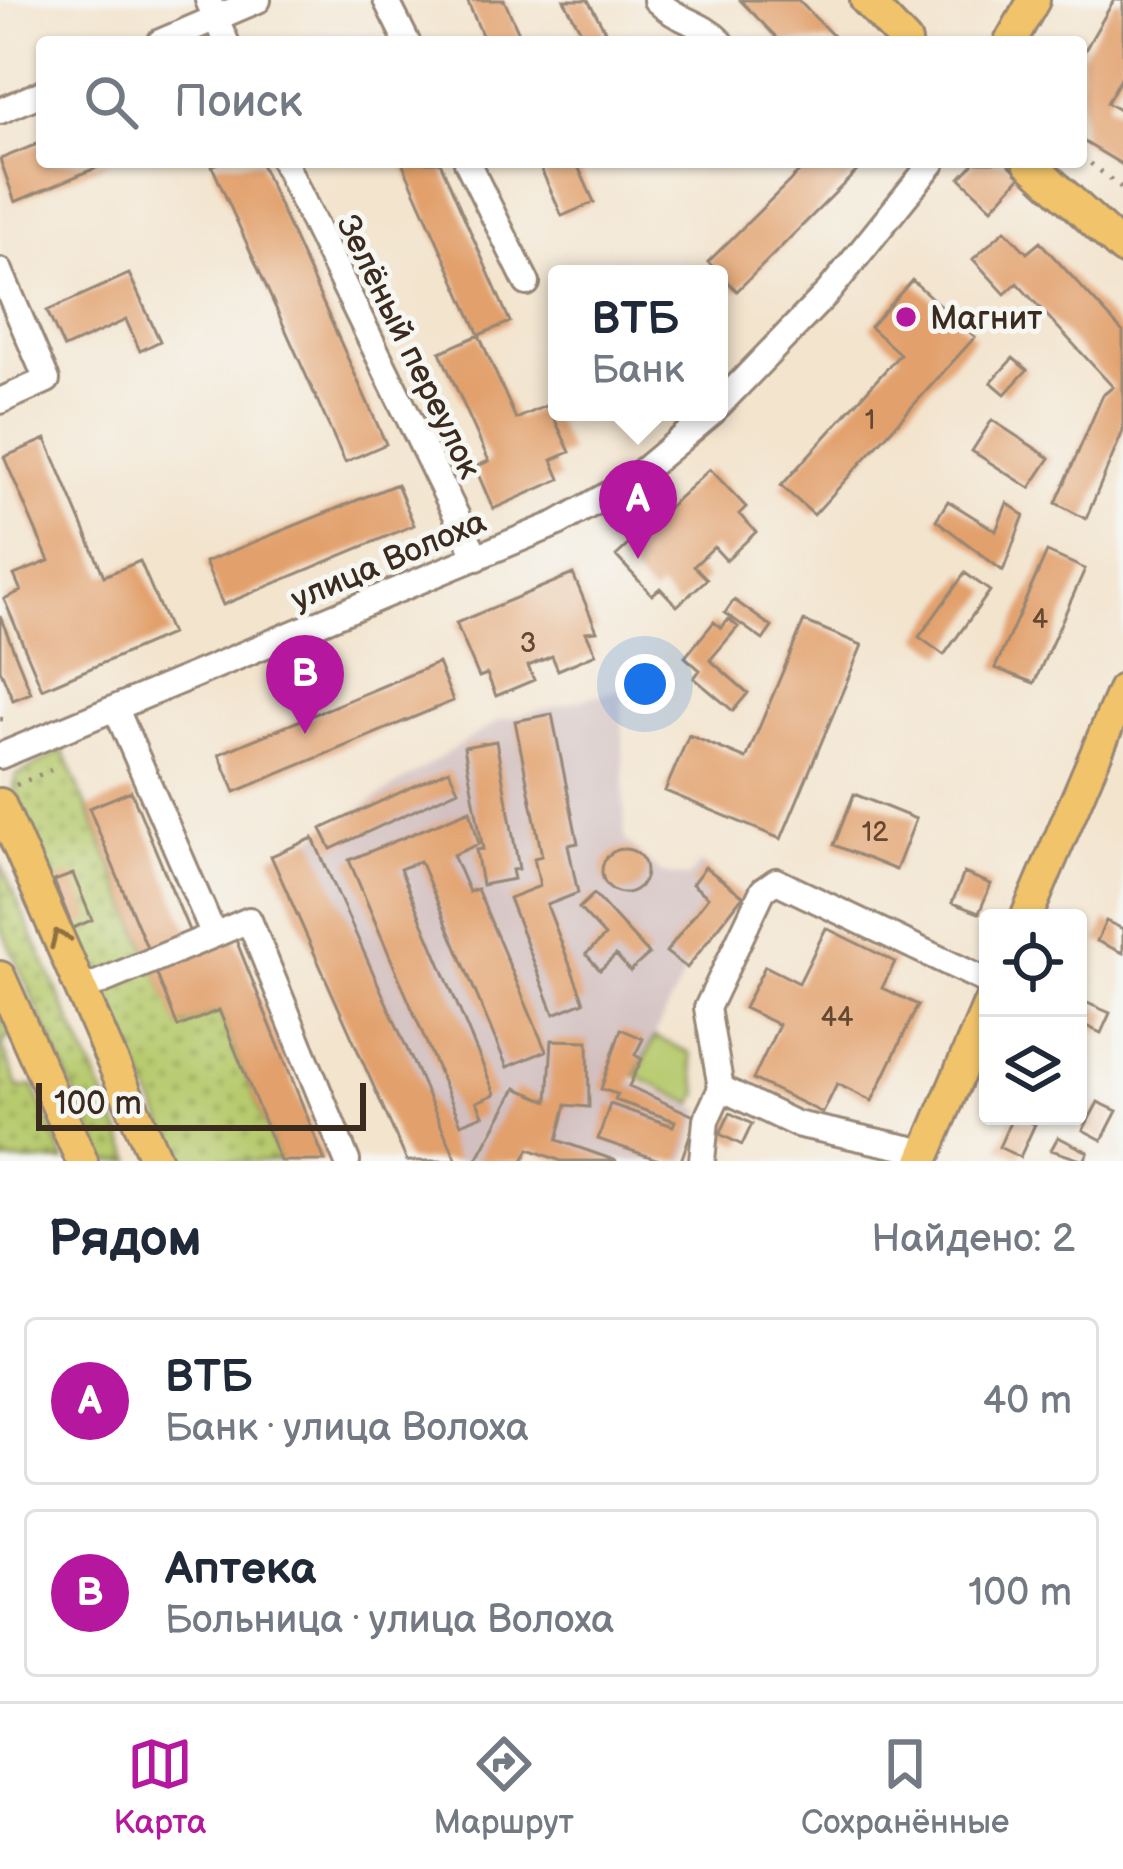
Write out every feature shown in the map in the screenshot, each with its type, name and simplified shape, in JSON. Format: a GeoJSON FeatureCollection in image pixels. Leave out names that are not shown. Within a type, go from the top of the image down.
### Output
{"type":"FeatureCollection","features":[{"type":"Feature","properties":{"kind":"main road"},"geometry":{"type":"LineString","coordinates":[[866,0],[900,36]]}},
{"type":"Feature","properties":{"kind":"main road"},"geometry":{"type":"LineString","coordinates":[[1013,36],[1034,0]]}},
{"type":"Feature","properties":{"kind":"main road"},"geometry":{"type":"LineString","coordinates":[[1035,168],[1123,249]]}},
{"type":"Feature","properties":{"kind":"main road"},"geometry":{"type":"LineString","coordinates":[[1030,909],[1123,690]]}},
{"type":"Feature","properties":{"kind":"main road"},"geometry":{"type":"LineString","coordinates":[[0,804],[156,1161]]}},
{"type":"Feature","properties":{"kind":"main road"},"geometry":{"type":"LineString","coordinates":[[0,976],[82,1161]]}},
{"type":"Feature","properties":{"kind":"main road"},"geometry":{"type":"LineString","coordinates":[[924,1157],[983,1017]]}},
{"type":"Feature","properties":{"kind":"street"},"geometry":{"type":"LineString","coordinates":[[175,36],[258,0]]}},
{"type":"Feature","properties":{"kind":"street"},"geometry":{"type":"LineString","coordinates":[[386,0],[404,36]]}},
{"type":"Feature","properties":{"kind":"street"},"geometry":{"type":"LineString","coordinates":[[656,0],[673,17],[702,23],[715,36]]}},
{"type":"Feature","properties":{"kind":"street"},"geometry":{"type":"LineString","coordinates":[[0,111],[36,96]]}},
{"type":"Feature","properties":{"kind":"street","name":"Зелёный переулок"},"geometry":{"type":"LineString","coordinates":[[287,168],[477,558]]}},
{"type":"Feature","properties":{"kind":"street"},"geometry":{"type":"LineString","coordinates":[[470,168],[527,283]]}},
{"type":"Feature","properties":{"kind":"street","name":"улица Волоха"},"geometry":{"type":"LineString","coordinates":[[728,397],[830,291],[928,168]]}},
{"type":"Feature","properties":{"kind":"street"},"geometry":{"type":"LineString","coordinates":[[0,271],[47,380],[0,401]]}},
{"type":"Feature","properties":{"kind":"street","name":"улица Волоха"},"geometry":{"type":"LineString","coordinates":[[0,757],[477,558],[627,484],[702,421]]}},
{"type":"Feature","properties":{"kind":"street"},"geometry":{"type":"LineString","coordinates":[[116,709],[214,935]]}},
{"type":"Feature","properties":{"kind":"street"},"geometry":{"type":"LineString","coordinates":[[702,1161],[706,1120],[721,1088],[707,1008],[767,884],[785,885],[979,978]]}},
{"type":"Feature","properties":{"kind":"street"},"geometry":{"type":"LineString","coordinates":[[81,990],[249,920],[347,1161]]}},
{"type":"Feature","properties":{"kind":"street"},"geometry":{"type":"LineString","coordinates":[[721,1088],[796,1124],[924,1157]]}},
{"type":"Feature","properties":{"kind":"path"},"geometry":{"type":"LineString","coordinates":[[1087,161],[1123,189]]}},
{"type":"Feature","properties":{"kind":"path"},"geometry":{"type":"LineString","coordinates":[[0,719],[11,720]]}},
{"type":"Feature","properties":{"kind":"path"},"geometry":{"type":"LineString","coordinates":[[0,792],[51,770]]}},
{"type":"Feature","properties":{"kind":"shaded area"},"geometry":{"type":"Polygon","coordinates":[[[622,689],[625,840],[660,873],[688,878],[701,863],[743,896],[687,968],[632,1081],[702,1110],[686,1161],[561,1161],[530,1149],[523,1161],[407,1161],[271,856],[313,838],[498,721],[622,689]]]}},
{"type":"Feature","properties":{"kind":"green space"},"geometry":{"type":"Polygon","coordinates":[[[63,750],[179,1026],[219,1010],[280,1161],[180,1161],[13,789],[16,776],[63,750]]]}},
{"type":"Feature","properties":{"kind":"green space"},"geometry":{"type":"Polygon","coordinates":[[[0,862],[133,1161],[105,1161],[0,925],[0,862]]]}},
{"type":"Feature","properties":{"kind":"green space"},"geometry":{"type":"Polygon","coordinates":[[[0,1005],[11,1034],[2,1045],[19,1089],[33,1086],[65,1161],[0,1161],[0,1005]]]}},
{"type":"Feature","properties":{"kind":"green space"},"geometry":{"type":"Polygon","coordinates":[[[655,1037],[690,1053],[699,1094],[694,1104],[636,1076],[655,1037]]]}},
{"type":"Feature","properties":{"kind":"building"},"geometry":{"type":"Polygon","coordinates":[[[467,0],[504,0],[520,36],[482,36],[467,0]]]}},
{"type":"Feature","properties":{"kind":"building"},"geometry":{"type":"Polygon","coordinates":[[[564,0],[588,0],[607,34],[584,36],[564,0]]]}},
{"type":"Feature","properties":{"kind":"building"},"geometry":{"type":"Polygon","coordinates":[[[740,0],[798,0],[833,36],[775,36],[740,0]]]}},
{"type":"Feature","properties":{"kind":"building"},"geometry":{"type":"Polygon","coordinates":[[[1114,0],[1123,0],[1123,74],[1107,103],[1123,112],[1123,165],[1087,144],[1087,47],[1114,0]]]}},
{"type":"Feature","properties":{"kind":"building"},"geometry":{"type":"Polygon","coordinates":[[[36,144],[36,168],[96,168],[15,202],[0,159],[36,144]]]}},
{"type":"Feature","properties":{"kind":"building"},"geometry":{"type":"Polygon","coordinates":[[[213,168],[263,168],[386,444],[345,462],[213,168]]]}},
{"type":"Feature","properties":{"kind":"building"},"geometry":{"type":"Polygon","coordinates":[[[405,168],[443,168],[510,322],[479,335],[405,168]]]}},
{"type":"Feature","properties":{"kind":"building"},"geometry":{"type":"Polygon","coordinates":[[[541,168],[579,168],[594,202],[562,216],[541,168]]]}},
{"type":"Feature","properties":{"kind":"building"},"geometry":{"type":"Polygon","coordinates":[[[803,168],[860,168],[737,291],[728,282],[728,265],[708,262],[803,168]]]}},
{"type":"Feature","properties":{"kind":"building"},"geometry":{"type":"Polygon","coordinates":[[[969,168],[1012,168],[1021,176],[992,208],[960,178],[969,168]]]}},
{"type":"Feature","properties":{"kind":"building"},"geometry":{"type":"Polygon","coordinates":[[[1005,230],[1027,253],[1040,242],[1123,332],[1123,431],[1086,519],[1056,503],[1103,395],[1113,387],[1017,283],[1005,294],[973,259],[1005,230]]]}},
{"type":"Feature","properties":{"kind":"building"},"geometry":{"type":"Polygon","coordinates":[[[129,274],[160,341],[140,351],[126,320],[64,348],[47,311],[129,274]]]}},
{"type":"Feature","properties":{"kind":"building"},"geometry":{"type":"Polygon","coordinates":[[[912,280],[975,337],[814,515],[781,486],[900,354],[870,327],[912,280]]]}},
{"type":"Feature","properties":{"kind":"building"},"geometry":{"type":"Polygon","coordinates":[[[479,335],[516,419],[548,405],[548,421],[555,421],[570,452],[552,460],[560,479],[493,509],[475,467],[489,461],[440,352],[479,335]]]}},
{"type":"Feature","properties":{"kind":"building"},"geometry":{"type":"Polygon","coordinates":[[[1013,358],[1027,370],[1005,394],[991,382],[1013,358]]]}},
{"type":"Feature","properties":{"kind":"building"},"geometry":{"type":"Polygon","coordinates":[[[992,420],[1050,458],[1030,488],[972,451],[992,420]]]}},
{"type":"Feature","properties":{"kind":"building"},"geometry":{"type":"Polygon","coordinates":[[[46,439],[104,576],[140,561],[171,634],[42,689],[4,599],[21,591],[14,575],[49,561],[4,457],[46,439]]]}},
{"type":"Feature","properties":{"kind":"building"},"geometry":{"type":"Polygon","coordinates":[[[710,469],[746,507],[739,514],[756,532],[726,560],[714,547],[694,566],[707,579],[677,606],[660,588],[652,595],[616,556],[710,469]]]}},
{"type":"Feature","properties":{"kind":"building"},"geometry":{"type":"Polygon","coordinates":[[[397,484],[414,525],[223,605],[205,562],[397,484]]]}},
{"type":"Feature","properties":{"kind":"building"},"geometry":{"type":"Polygon","coordinates":[[[948,501],[996,531],[1007,503],[1024,515],[1003,571],[936,520],[948,501]]]}},
{"type":"Feature","properties":{"kind":"building"},"geometry":{"type":"Polygon","coordinates":[[[1047,552],[1085,569],[1034,683],[995,668],[1047,552]]]}},
{"type":"Feature","properties":{"kind":"building"},"geometry":{"type":"Polygon","coordinates":[[[965,573],[990,591],[944,655],[919,637],[965,573]]]}},
{"type":"Feature","properties":{"kind":"building"},"geometry":{"type":"Polygon","coordinates":[[[573,574],[597,631],[586,632],[596,654],[558,670],[552,656],[528,666],[534,680],[496,696],[487,674],[479,677],[456,623],[573,574]]]}},
{"type":"Feature","properties":{"kind":"building"},"geometry":{"type":"Polygon","coordinates":[[[734,600],[772,627],[763,640],[725,613],[734,600]]]}},
{"type":"Feature","properties":{"kind":"building"},"geometry":{"type":"Polygon","coordinates":[[[0,616],[31,693],[13,700],[0,669],[0,616]]]}},
{"type":"Feature","properties":{"kind":"building"},"geometry":{"type":"Polygon","coordinates":[[[729,619],[738,627],[710,660],[748,693],[733,711],[694,678],[700,670],[685,657],[714,622],[721,628],[729,619]]]}},
{"type":"Feature","properties":{"kind":"building"},"geometry":{"type":"Polygon","coordinates":[[[804,621],[862,645],[781,839],[665,791],[689,735],[746,759],[804,621]]]}},
{"type":"Feature","properties":{"kind":"building"},"geometry":{"type":"Polygon","coordinates":[[[438,663],[453,701],[235,792],[219,754],[438,663]]]}},
{"type":"Feature","properties":{"kind":"building"},"geometry":{"type":"Polygon","coordinates":[[[552,714],[578,843],[568,845],[578,893],[547,905],[584,1002],[554,1014],[509,898],[540,886],[534,858],[542,856],[515,721],[552,714]]]}},
{"type":"Feature","properties":{"kind":"building"},"geometry":{"type":"Polygon","coordinates":[[[496,741],[519,869],[512,870],[514,879],[482,885],[476,850],[483,849],[464,747],[496,741]]]}},
{"type":"Feature","properties":{"kind":"building"},"geometry":{"type":"Polygon","coordinates":[[[449,770],[458,790],[331,849],[321,829],[449,770]]]}},
{"type":"Feature","properties":{"kind":"building"},"geometry":{"type":"Polygon","coordinates":[[[131,791],[190,933],[148,950],[89,808],[131,791]]]}},
{"type":"Feature","properties":{"kind":"building"},"geometry":{"type":"Polygon","coordinates":[[[854,794],[916,819],[896,870],[834,845],[854,794]]]}},
{"type":"Feature","properties":{"kind":"building"},"geometry":{"type":"Polygon","coordinates":[[[470,810],[479,844],[453,855],[469,892],[477,889],[546,1051],[507,1067],[420,861],[400,869],[495,1094],[477,1102],[483,1115],[461,1124],[349,860],[470,810]]]}},
{"type":"Feature","properties":{"kind":"building"},"geometry":{"type":"Polygon","coordinates":[[[313,838],[457,1161],[407,1161],[271,856],[313,838]]]}},
{"type":"Feature","properties":{"kind":"building"},"geometry":{"type":"Polygon","coordinates":[[[624,849],[640,855],[646,871],[640,887],[624,893],[608,887],[602,871],[608,855],[624,849]]]}},
{"type":"Feature","properties":{"kind":"building"},"geometry":{"type":"Polygon","coordinates":[[[705,867],[743,896],[687,968],[666,952],[708,897],[692,884],[705,867]]]}},
{"type":"Feature","properties":{"kind":"building"},"geometry":{"type":"Polygon","coordinates":[[[964,873],[991,884],[979,913],[952,903],[964,873]]]}},
{"type":"Feature","properties":{"kind":"building"},"geometry":{"type":"Polygon","coordinates":[[[73,874],[92,920],[73,928],[54,881],[73,874]]]}},
{"type":"Feature","properties":{"kind":"building"},"geometry":{"type":"Polygon","coordinates":[[[594,894],[649,954],[630,971],[616,955],[600,970],[586,954],[605,936],[579,908],[594,894]]]}},
{"type":"Feature","properties":{"kind":"building"},"geometry":{"type":"Polygon","coordinates":[[[1106,921],[1123,929],[1123,953],[1097,941],[1106,921]]]}},
{"type":"Feature","properties":{"kind":"building"},"geometry":{"type":"Polygon","coordinates":[[[826,928],[895,962],[882,988],[918,1005],[872,1101],[837,1084],[823,1113],[753,1079],[779,1025],[744,1008],[765,966],[799,983],[826,928]]]}},
{"type":"Feature","properties":{"kind":"building"},"geometry":{"type":"Polygon","coordinates":[[[234,935],[325,1161],[280,1161],[219,1010],[178,1027],[154,967],[234,935]]]}},
{"type":"Feature","properties":{"kind":"building"},"geometry":{"type":"Polygon","coordinates":[[[1087,1003],[1110,1013],[1101,1033],[1087,1026],[1087,1003]]]}},
{"type":"Feature","properties":{"kind":"building"},"geometry":{"type":"Polygon","coordinates":[[[621,1029],[643,1039],[635,1055],[642,1059],[629,1086],[696,1117],[681,1161],[662,1161],[598,1139],[610,1104],[673,1126],[675,1121],[615,1100],[617,1094],[601,1089],[621,1029]]]}},
{"type":"Feature","properties":{"kind":"building"},"geometry":{"type":"Polygon","coordinates":[[[552,1040],[588,1041],[589,1107],[566,1105],[557,1140],[617,1161],[561,1161],[529,1149],[523,1161],[476,1161],[516,1088],[548,1101],[552,1040]]]}},
{"type":"Feature","properties":{"kind":"building"},"geometry":{"type":"Polygon","coordinates":[[[1098,1102],[1117,1111],[1102,1140],[1083,1130],[1098,1102]]]}},
{"type":"Feature","properties":{"kind":"building"},"geometry":{"type":"Polygon","coordinates":[[[730,1113],[752,1124],[742,1145],[720,1134],[730,1113]]]}},
{"type":"Feature","properties":{"kind":"building"},"geometry":{"type":"Polygon","coordinates":[[[1009,1125],[1035,1125],[1020,1157],[999,1147],[1009,1125]]]}},
{"type":"Feature","properties":{"kind":"building"},"geometry":{"type":"Polygon","coordinates":[[[1058,1137],[1088,1152],[1084,1161],[1051,1150],[1058,1137]]]}},
{"type":"Feature","properties":{"kind":"place","name":"Магнит"},"geometry":{"type":"Point","coordinates":[906,317]}},
{"type":"Feature","properties":{"kind":"place","name":"ВТБ"},"geometry":{"type":"Point","coordinates":[638,559]}},
{"type":"Feature","properties":{"kind":"place","name":"Аптека"},"geometry":{"type":"Point","coordinates":[305,734]}}]}
